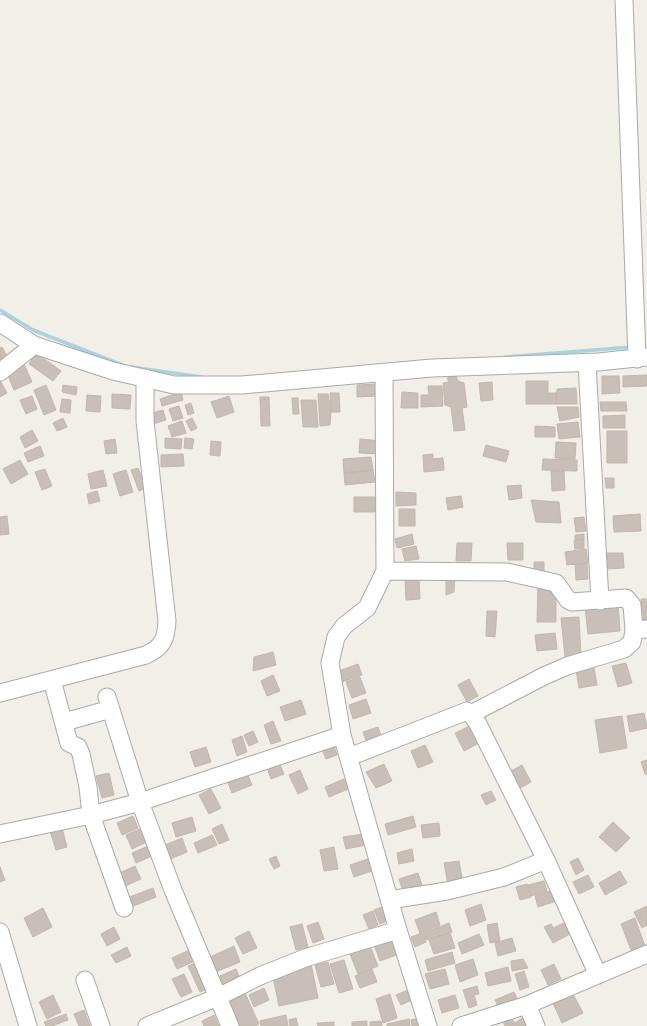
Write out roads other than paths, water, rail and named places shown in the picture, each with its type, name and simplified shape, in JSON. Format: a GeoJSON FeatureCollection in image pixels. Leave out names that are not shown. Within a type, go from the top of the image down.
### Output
{"type":"FeatureCollection","features":[{"type":"Feature","properties":{"kind":"street"},"geometry":{"type":"LineString","coordinates":[[0,323],[34,345],[113,371],[174,385],[242,385],[432,368],[587,363],[639,354],[624,0]]}},
{"type":"Feature","properties":{"kind":"street"},"geometry":{"type":"LineString","coordinates":[[0,372],[34,345]]}},
{"type":"Feature","properties":{"kind":"street"},"geometry":{"type":"LineString","coordinates":[[587,363],[600,601]]}},
{"type":"Feature","properties":{"kind":"street"},"geometry":{"type":"LineString","coordinates":[[384,373],[386,571],[367,608],[344,626],[336,637],[330,663],[342,735],[398,930],[428,1026]]}},
{"type":"Feature","properties":{"kind":"street"},"geometry":{"type":"LineString","coordinates":[[0,693],[146,655],[161,646],[166,632],[166,613],[145,421],[145,378]]}},
{"type":"Feature","properties":{"kind":"street"},"geometry":{"type":"LineString","coordinates":[[386,571],[507,572],[556,583],[568,600],[572,602],[628,599],[632,605],[640,629],[632,642],[624,649],[566,666],[471,714]]}},
{"type":"Feature","properties":{"kind":"street"},"geometry":{"type":"LineString","coordinates":[[52,680],[64,722],[68,743],[78,748],[81,754],[88,787],[91,815],[124,908]]}},
{"type":"Feature","properties":{"kind":"street"},"geometry":{"type":"LineString","coordinates":[[64,722],[109,703],[140,802],[173,890],[230,1026]]}},
{"type":"Feature","properties":{"kind":"street"},"geometry":{"type":"LineString","coordinates":[[349,757],[463,711],[471,714],[546,860],[598,975]]}},
{"type":"Feature","properties":{"kind":"street"},"geometry":{"type":"LineString","coordinates":[[0,834],[91,815],[140,802],[342,735]]}},
{"type":"Feature","properties":{"kind":"street"},"geometry":{"type":"LineString","coordinates":[[390,900],[447,891],[504,877],[546,860]]}},
{"type":"Feature","properties":{"kind":"street"},"geometry":{"type":"LineString","coordinates":[[147,1026],[218,997],[260,976],[305,958],[398,930]]}},
{"type":"Feature","properties":{"kind":"street"},"geometry":{"type":"LineString","coordinates":[[0,932],[28,1026]]}},
{"type":"Feature","properties":{"kind":"street"},"geometry":{"type":"LineString","coordinates":[[461,1026],[526,1005],[647,954]]}},
{"type":"Feature","properties":{"kind":"street"},"geometry":{"type":"LineString","coordinates":[[85,980],[101,1026]]}},
{"type":"Feature","properties":{"kind":"street"},"geometry":{"type":"LineString","coordinates":[[526,1005],[536,1026]]}},
{"type":"Feature","properties":{"kind":"waterway"},"geometry":{"type":"LineString","coordinates":[[0,310],[33,330],[125,366]]}},
{"type":"Feature","properties":{"kind":"waterway"},"geometry":{"type":"LineString","coordinates":[[505,357],[632,347]]}},
{"type":"Feature","properties":{"kind":"waterway"},"geometry":{"type":"LineString","coordinates":[[131,367],[202,377]]}}]}
